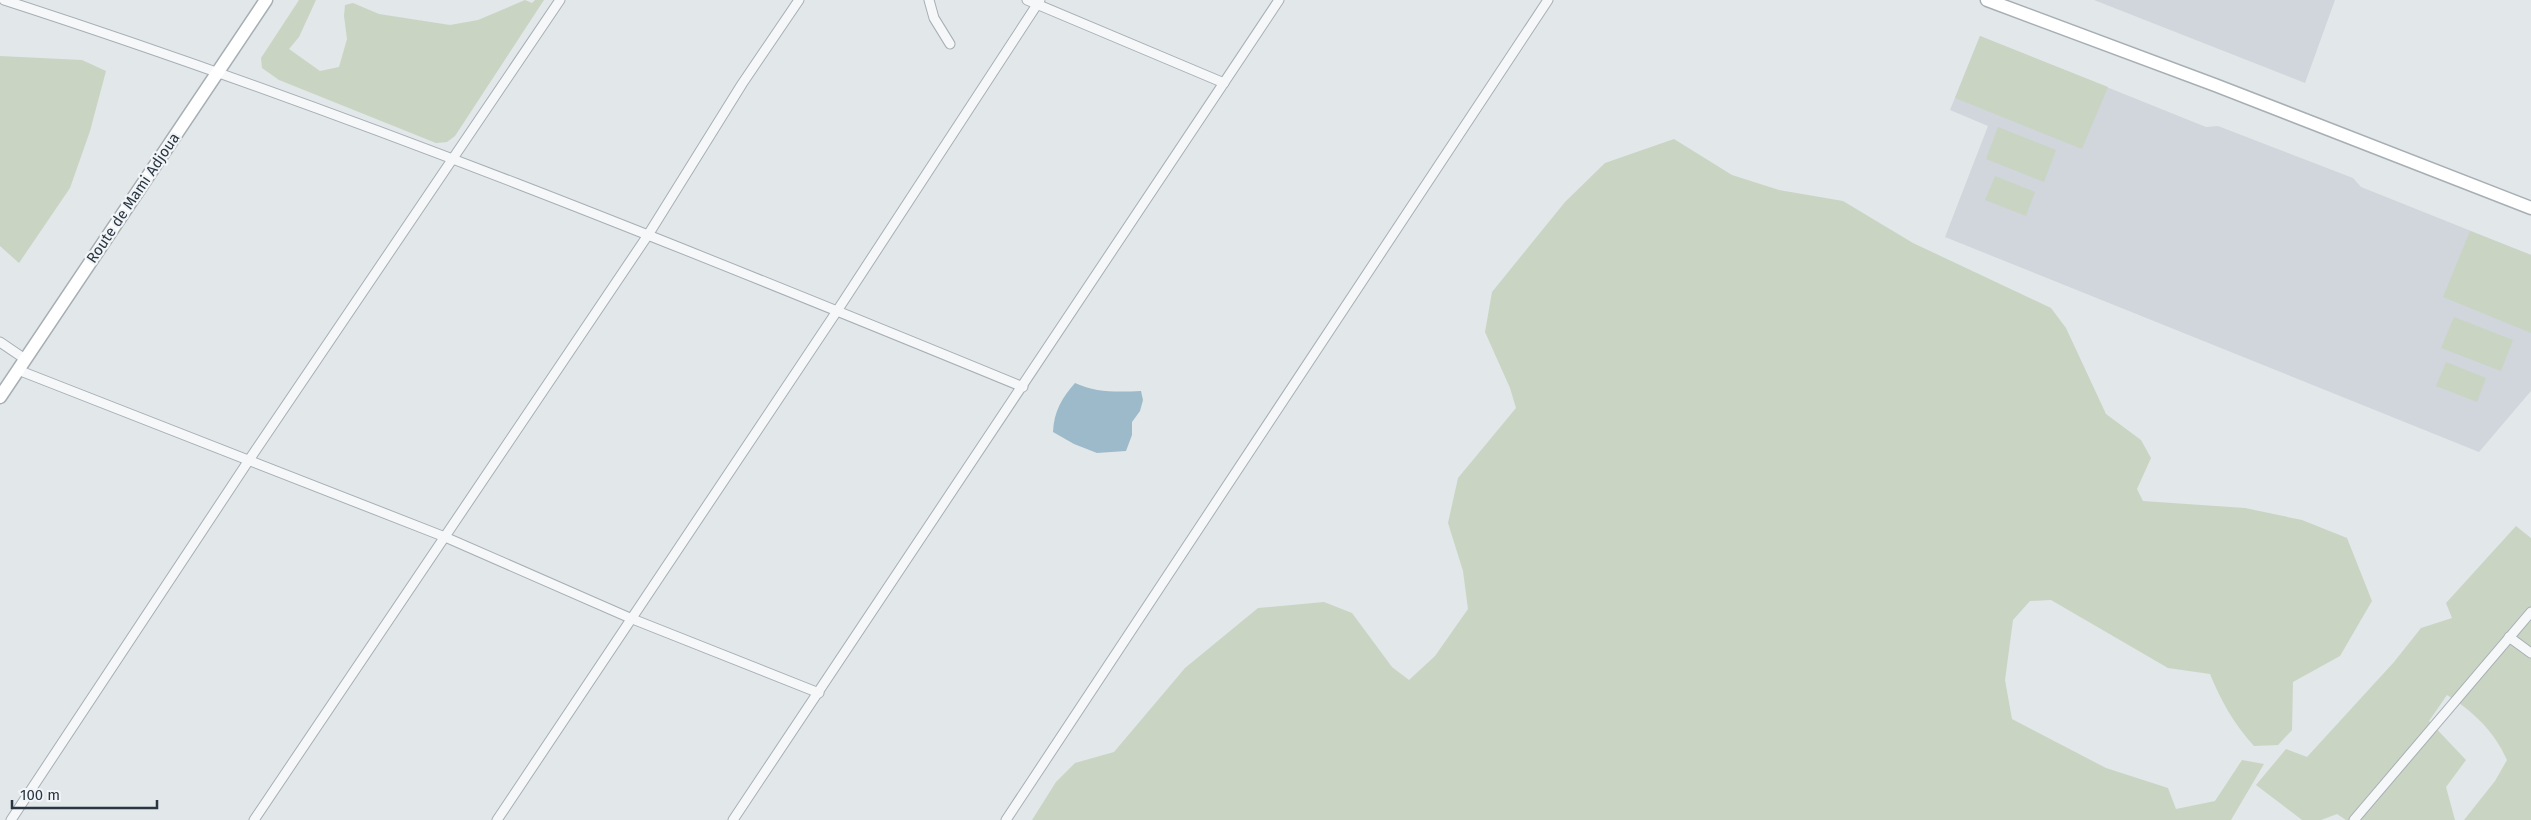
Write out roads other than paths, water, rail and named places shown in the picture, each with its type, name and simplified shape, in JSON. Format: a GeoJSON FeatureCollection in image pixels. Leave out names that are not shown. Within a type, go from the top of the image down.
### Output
{"type":"FeatureCollection","features":[{"type":"Feature","properties":{"kind":"street"},"geometry":{"type":"LineString","coordinates":[[4,0],[219,71],[451,159],[837,310],[1023,387]]}},
{"type":"Feature","properties":{"kind":"street","name":"Route de Mami Adjoua"},"geometry":{"type":"LineString","coordinates":[[0,396],[266,0]]}},
{"type":"Feature","properties":{"kind":"street"},"geometry":{"type":"LineString","coordinates":[[11,820],[249,460],[560,0]]}},
{"type":"Feature","properties":{"kind":"street"},"geometry":{"type":"LineString","coordinates":[[254,820],[648,235],[742,84],[799,0]]}},
{"type":"Feature","properties":{"kind":"street"},"geometry":{"type":"LineString","coordinates":[[928,0],[934,18],[950,44]]}},
{"type":"Feature","properties":{"kind":"street"},"geometry":{"type":"LineString","coordinates":[[1027,0],[1039,2],[1224,83]]}},
{"type":"Feature","properties":{"kind":"street"},"geometry":{"type":"LineString","coordinates":[[733,820],[1279,0]]}},
{"type":"Feature","properties":{"kind":"street"},"geometry":{"type":"LineString","coordinates":[[1006,820],[1548,0]]}},
{"type":"Feature","properties":{"kind":"street"},"geometry":{"type":"LineString","coordinates":[[1987,0],[2214,85],[2531,208]]}},
{"type":"Feature","properties":{"kind":"street"},"geometry":{"type":"LineString","coordinates":[[497,820],[837,310],[1039,2]]}},
{"type":"Feature","properties":{"kind":"street"},"geometry":{"type":"LineString","coordinates":[[0,342],[25,359]]}},
{"type":"Feature","properties":{"kind":"street"},"geometry":{"type":"LineString","coordinates":[[18,370],[445,537],[630,618],[819,693]]}},
{"type":"Feature","properties":{"kind":"street"},"geometry":{"type":"LineString","coordinates":[[2354,820],[2531,612]]}},
{"type":"Feature","properties":{"kind":"street"},"geometry":{"type":"LineString","coordinates":[[2509,637],[2531,653]]}},
{"type":"Feature","properties":{"kind":"water"},"geometry":{"type":"Polygon","coordinates":[[[1075,383],[1099,390],[1116,392],[1141,391],[1143,400],[1140,411],[1132,422],[1132,435],[1126,451],[1097,453],[1074,444],[1053,432],[1055,418],[1060,405],[1075,383]]]}}]}
